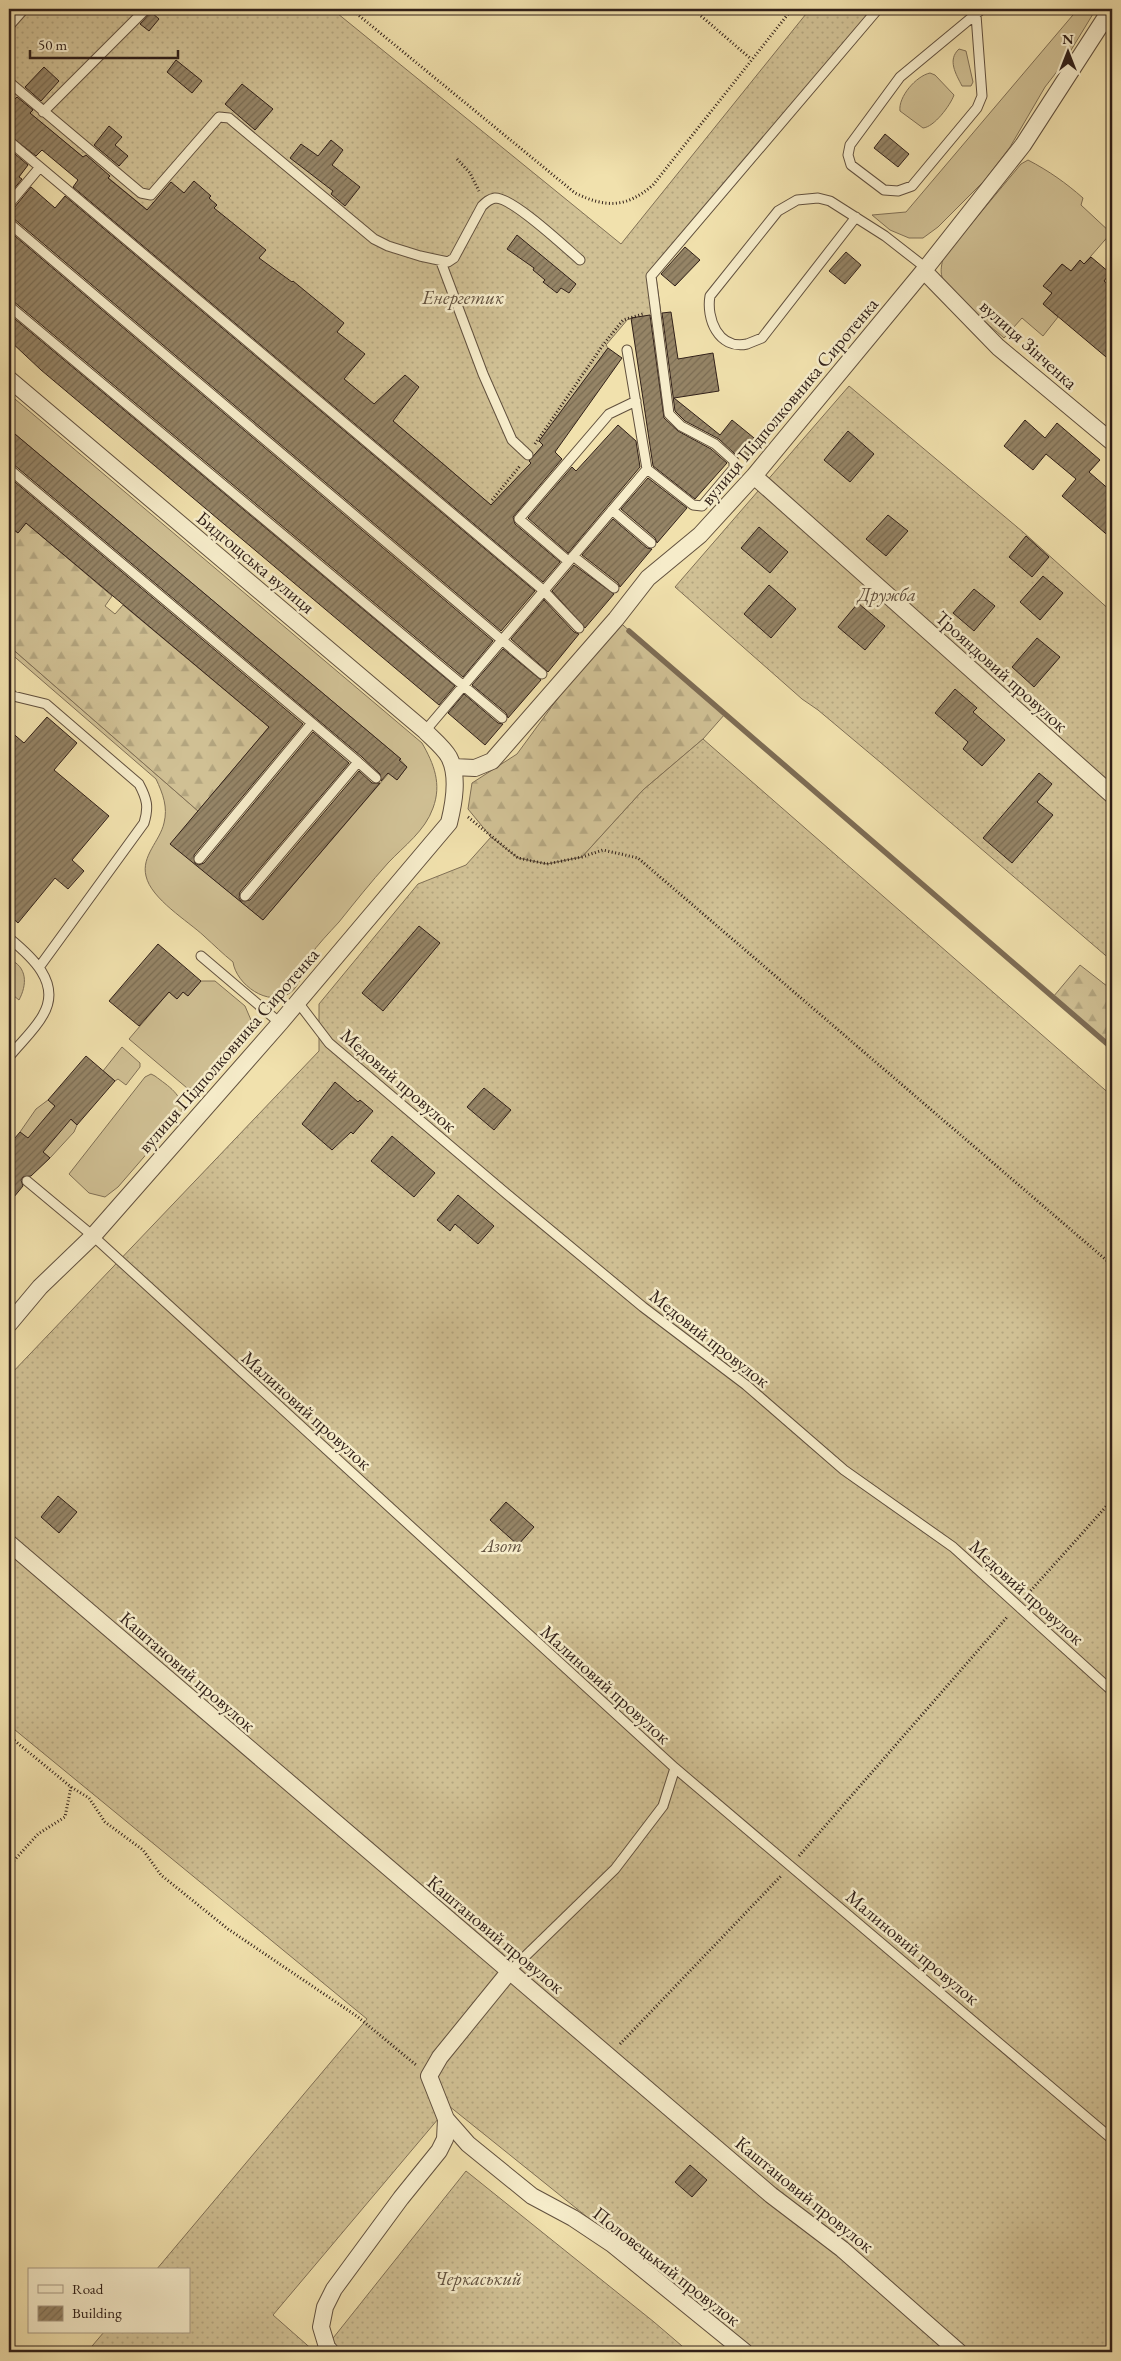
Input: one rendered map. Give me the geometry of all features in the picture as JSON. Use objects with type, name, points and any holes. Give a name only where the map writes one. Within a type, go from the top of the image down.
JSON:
[{"type":"street","name":"вулиця Підполковника Сиротенка","points":[[9,1324],[40,1287],[93,1236],[280,1023],[448,823],[454,805],[453,767],[475,768],[492,761],[616,619],[648,578],[700,535],[754,476],[925,270],[1023,145],[1111,9]]},
{"type":"street","name":"вулиця Зінченка","points":[[925,270],[998,347],[1112,442]]},
{"type":"street","name":"Бидгощська вулиця","points":[[9,379],[425,731],[448,756],[453,767]]},
{"type":"street","name":"Трояндовий провулок","points":[[754,476],[1112,795]]},
{"type":"street","name":"Каштановий провулок","points":[[9,1543],[509,1972],[610,2055],[771,2194],[842,2249],[959,2352]]},
{"type":"street","points":[[429,2076],[440,2056],[509,1972]]},
{"type":"street","name":"Половецький провулок","points":[[429,2076],[446,2120],[468,2144],[525,2191],[573,2218],[612,2244],[744,2352]]},
{"type":"street","points":[[331,2352],[327,2347],[321,2327],[325,2308],[334,2289],[401,2198],[439,2151],[445,2139],[446,2120]]},
{"type":"lane","points":[[9,26],[24,9]]},
{"type":"lane","points":[[44,112],[146,9]]},
{"type":"lane","points":[[627,350],[647,469],[693,506],[702,506],[734,468],[734,461],[714,444],[677,423],[669,414],[654,312],[651,276],[878,9]]},
{"type":"lane","points":[[979,12],[982,96],[977,108],[912,186],[898,191],[884,190],[851,165],[848,155],[850,144],[900,77],[979,12]]},
{"type":"lane","points":[[9,82],[141,193],[151,195],[219,117],[229,118],[374,239],[388,246],[441,262],[448,262],[454,258],[482,206],[488,200],[495,198],[506,200],[580,260]]},
{"type":"lane","points":[[9,141],[543,590],[579,628]]},
{"type":"lane","points":[[9,204],[40,167]]},
{"type":"lane","points":[[856,217],[762,338],[746,344],[731,343],[720,336],[711,325],[708,308],[710,296],[778,211],[797,200],[818,198],[830,200],[856,217],[885,236],[925,270]]},
{"type":"lane","points":[[9,223],[542,674]]},
{"type":"lane","points":[[441,262],[483,374],[512,440],[528,455]]},
{"type":"lane","points":[[9,306],[502,718]]},
{"type":"lane","points":[[614,588],[570,558],[519,519],[609,414],[636,401]]},
{"type":"lane","points":[[425,731],[647,469]]},
{"type":"lane","points":[[9,470],[376,778]]},
{"type":"lane","points":[[612,510],[650,543]]},
{"type":"lane","points":[[9,692],[13,696],[46,704],[139,784],[146,798],[148,808],[144,823],[40,966]]},
{"type":"lane","points":[[199,859],[312,723]]},
{"type":"lane","points":[[245,896],[358,762]]},
{"type":"lane","points":[[9,938],[40,966],[48,986],[48,1003],[44,1015],[9,1056]]},
{"type":"lane","points":[[201,956],[280,1023]]},
{"type":"lane","name":"Медовий провулок","points":[[298,1001],[329,1043],[508,1195],[643,1307],[746,1385],[844,1470],[953,1547],[1112,1691]]},
{"type":"lane","name":"Малиновий провулок","points":[[27,1181],[93,1236],[675,1768],[1112,2138]]},
{"type":"lane","points":[[509,1972],[615,1869],[663,1806],[675,1768]]},
{"type":"path","points":[[351,9],[575,193],[592,201],[609,204],[623,203],[638,198],[653,185],[792,9]]},
{"type":"path","points":[[693,9],[751,60]]},
{"type":"path","points":[[457,159],[470,172],[477,185],[482,206]]},
{"type":"path","points":[[492,500],[528,455],[537,438],[624,320],[630,316],[654,312]]},
{"type":"path","points":[[454,805],[518,858],[546,864],[582,857],[603,850],[638,858],[1112,1265]]},
{"type":"path","points":[[610,2055],[791,1865],[1017,1605],[1112,1500]]},
{"type":"path","points":[[9,1736],[71,1788],[89,1798],[105,1822],[143,1850],[161,1875],[228,1929],[358,2017],[429,2076]]},
{"type":"path","points":[[9,1866],[38,1834],[65,1817],[71,1788]]},
{"type":"green space","name":"Енергетик","points":[[9,9],[332,9],[621,244],[810,9],[882,9],[656,277],[661,314],[628,319],[606,345],[608,348],[540,441],[543,445],[529,461],[531,463],[491,505],[145,208],[9,96]]},
{"type":"green space","points":[[1078,9],[1096,9],[1062,65],[1045,87],[1010,147],[984,181],[938,227],[923,238],[909,238],[890,230],[872,215],[906,212]]},
{"type":"green space","points":[[959,49],[966,51],[973,82],[971,86],[962,86],[955,72],[953,62],[955,53]]},
{"type":"green space","points":[[930,73],[935,75],[954,95],[941,115],[932,124],[923,128],[900,111],[900,105],[909,88],[919,78]]},
{"type":"green space","points":[[1028,160],[1043,168],[1083,198],[1081,205],[1111,233],[1084,264],[1080,261],[1071,271],[1062,264],[1044,286],[1052,293],[1043,304],[1058,317],[1043,336],[1022,318],[1004,338],[969,309],[951,291],[942,277],[941,267],[943,258],[1021,164]]},
{"type":"green space","name":"Дружба","points":[[849,386],[1023,532],[1112,612],[1112,961],[880,762],[802,699],[675,587]]},
{"type":"green space","points":[[9,394],[422,743],[430,759],[437,782],[437,791],[433,808],[425,824],[414,838],[388,863],[316,948],[307,961],[297,986],[290,993],[272,998],[254,991],[240,978],[233,962],[155,893],[149,885],[145,869],[148,855],[162,830],[165,817],[164,801],[156,779],[9,652],[9,646],[198,811],[171,844],[263,920],[389,773],[397,780],[407,767],[395,754],[9,429]]},
{"type":"green space","points":[[26,523],[112,596],[105,606],[115,614],[123,605],[269,727],[198,811],[9,646],[9,526],[18,533]]},
{"type":"green space","points":[[616,619],[725,714],[703,739],[643,790],[582,857],[547,864],[518,858],[491,837],[468,809],[472,783],[517,754]]},
{"type":"green space","name":"Азот","points":[[703,739],[1112,1096],[1112,2352],[755,2352],[449,2106],[273,2315],[315,2352],[87,2352],[102,2334],[190,2334],[190,2268],[158,2268],[367,2019],[9,1725],[9,1376],[319,1051],[319,1004],[418,884],[466,865],[491,837],[518,858],[547,864],[582,857],[643,790]]},
{"type":"green space","points":[[9,959],[15,962],[23,972],[24,983],[19,1000],[9,992]]},
{"type":"green space","points":[[1080,965],[1112,990],[1112,1048],[1053,997]]},
{"type":"green space","points":[[201,981],[215,981],[245,1006],[251,1020],[250,1026],[201,1089],[187,1088],[129,1039],[169,992],[177,999],[183,992],[188,996]]},
{"type":"green space","points":[[122,1047],[140,1063],[140,1067],[126,1085],[118,1079],[115,1081],[103,1071]]},
{"type":"green space","points":[[151,1074],[170,1087],[178,1096],[182,1113],[118,1187],[105,1197],[89,1193],[69,1174],[145,1077]]},
{"type":"green space","points":[[48,1100],[77,1125],[74,1132],[50,1158],[20,1132],[36,1109]]},
{"type":"green space","name":"Черкаський","points":[[466,2171],[654,2322],[689,2352],[322,2352]]},
{"type":"building","points":[[151,12],[159,19],[149,31],[140,24]]},
{"type":"building","points":[[176,60],[202,81],[192,93],[167,72]]},
{"type":"building","points":[[44,67],[59,81],[41,101],[25,87]]},
{"type":"building","points":[[242,84],[273,109],[255,130],[225,104]]},
{"type":"building","points":[[17,97],[33,110],[30,113],[83,157],[86,155],[110,176],[108,178],[147,210],[171,182],[184,193],[194,181],[211,196],[209,198],[217,205],[214,208],[266,250],[259,258],[293,281],[344,323],[337,332],[365,354],[344,379],[374,404],[405,375],[419,387],[393,421],[491,505],[531,463],[529,461],[543,445],[539,441],[608,348],[622,358],[555,452],[562,459],[513,517],[515,524],[560,562],[543,582],[73,187],[78,180],[42,150],[36,156],[9,135],[9,105]]},
{"type":"building","points":[[109,126],[122,137],[115,145],[128,156],[119,166],[94,145]]},
{"type":"building","points":[[885,134],[909,154],[898,167],[874,148]]},
{"type":"building","points":[[331,140],[343,150],[332,165],[360,187],[345,206],[331,194],[333,191],[290,158],[301,144],[318,156]]},
{"type":"building","points":[[9,149],[28,165],[19,177],[22,179],[9,195]]},
{"type":"building","points":[[31,187],[55,208],[65,196],[535,591],[501,631],[13,218],[9,217],[9,210],[14,208]]},
{"type":"building","points":[[9,231],[493,641],[463,677],[13,301],[9,300]]},
{"type":"building","points":[[517,235],[576,284],[569,293],[561,288],[557,293],[543,282],[545,280],[533,270],[534,268],[507,249]]},
{"type":"building","points":[[685,247],[700,260],[675,286],[661,274]]},
{"type":"building","points":[[846,252],[861,265],[845,284],[829,271]]},
{"type":"building","points":[[1091,257],[1110,273],[1104,281],[1112,288],[1112,362],[1043,304],[1052,293],[1043,286],[1062,264],[1071,271],[1080,260],[1084,264]]},
{"type":"building","points":[[671,312],[678,359],[713,353],[719,391],[674,398],[720,435],[732,420],[759,442],[747,457],[738,450],[735,454],[719,439],[685,421],[675,411],[662,313]]},
{"type":"building","points":[[9,314],[455,686],[439,705],[41,370],[9,340]]},
{"type":"building","points":[[650,315],[664,418],[678,431],[711,449],[727,463],[695,499],[653,466],[631,318]]},
{"type":"building","points":[[1025,420],[1045,438],[1057,423],[1100,460],[1089,472],[1112,492],[1112,539],[1062,496],[1076,479],[1046,454],[1033,470],[1004,446]]},
{"type":"building","points":[[618,425],[636,441],[640,467],[568,553],[528,518],[572,467],[576,471]]},
{"type":"building","points":[[9,429],[401,759],[399,760],[407,767],[397,780],[388,773],[381,781],[380,774],[362,757],[13,464],[9,463]]},
{"type":"building","points":[[848,431],[874,454],[850,482],[824,460]]},
{"type":"building","points":[[9,477],[303,724],[194,855],[195,863],[198,865],[204,863],[313,732],[349,763],[240,892],[239,898],[241,901],[250,900],[359,771],[372,783],[380,783],[263,920],[170,844],[269,727],[26,523],[18,533],[9,526]]},
{"type":"building","points":[[648,478],[687,508],[657,543],[655,538],[621,509]]},
{"type":"building","points":[[888,515],[908,531],[886,556],[866,539]]},
{"type":"building","points":[[613,519],[647,548],[652,549],[620,587],[618,583],[582,555]]},
{"type":"building","points":[[759,527],[788,552],[770,573],[741,548]]},
{"type":"building","points":[[1026,536],[1049,557],[1032,577],[1009,557]]},
{"type":"building","points":[[574,565],[614,594],[585,628],[552,591]]},
{"type":"building","points":[[1043,576],[1063,593],[1040,620],[1020,602]]},
{"type":"building","points":[[769,585],[796,609],[771,638],[744,614]]},
{"type":"building","points":[[974,589],[995,606],[974,631],[953,613]]},
{"type":"building","points":[[544,600],[574,632],[579,634],[548,672],[511,639]]},
{"type":"building","points":[[858,603],[885,626],[865,650],[838,627]]},
{"type":"building","points":[[1037,638],[1060,657],[1034,687],[1012,667]]},
{"type":"building","points":[[503,649],[541,680],[508,718],[506,713],[472,685]]},
{"type":"building","points":[[955,689],[977,708],[973,712],[1005,740],[982,766],[963,749],[968,742],[935,713]]},
{"type":"building","points":[[464,694],[498,723],[503,724],[485,745],[448,713]]},
{"type":"building","points":[[47,717],[77,743],[54,770],[109,816],[72,860],[84,871],[68,889],[55,878],[18,923],[9,915],[9,730],[24,743]]},
{"type":"building","points":[[1039,773],[1052,784],[1037,802],[1053,815],[1012,863],[983,838]]},
{"type":"building","points":[[419,926],[440,943],[383,1011],[362,993]]},
{"type":"building","points":[[158,944],[201,981],[188,996],[183,992],[177,999],[169,992],[139,1026],[109,1001]]},
{"type":"building","points":[[86,1056],[115,1081],[77,1125],[71,1119],[43,1152],[50,1158],[31,1176],[23,1177],[21,1180],[23,1186],[9,1203],[9,1145],[20,1132],[28,1138],[55,1106],[48,1100]]},
{"type":"building","points":[[335,1082],[358,1102],[360,1100],[373,1111],[353,1134],[351,1132],[332,1150],[302,1124]]},
{"type":"building","points":[[484,1088],[511,1110],[494,1130],[467,1107]]},
{"type":"building","points":[[392,1136],[435,1173],[414,1197],[371,1161]]},
{"type":"building","points":[[458,1195],[494,1226],[478,1244],[455,1224],[450,1231],[437,1220]]},
{"type":"building","points":[[58,1496],[77,1512],[59,1533],[41,1517]]},
{"type":"building","points":[[506,1502],[534,1527],[518,1545],[490,1520]]},
{"type":"building","points":[[690,2165],[707,2180],[692,2197],[675,2182]]},
{"type":"waterway","points":[[629,631],[1112,1048]]}]
